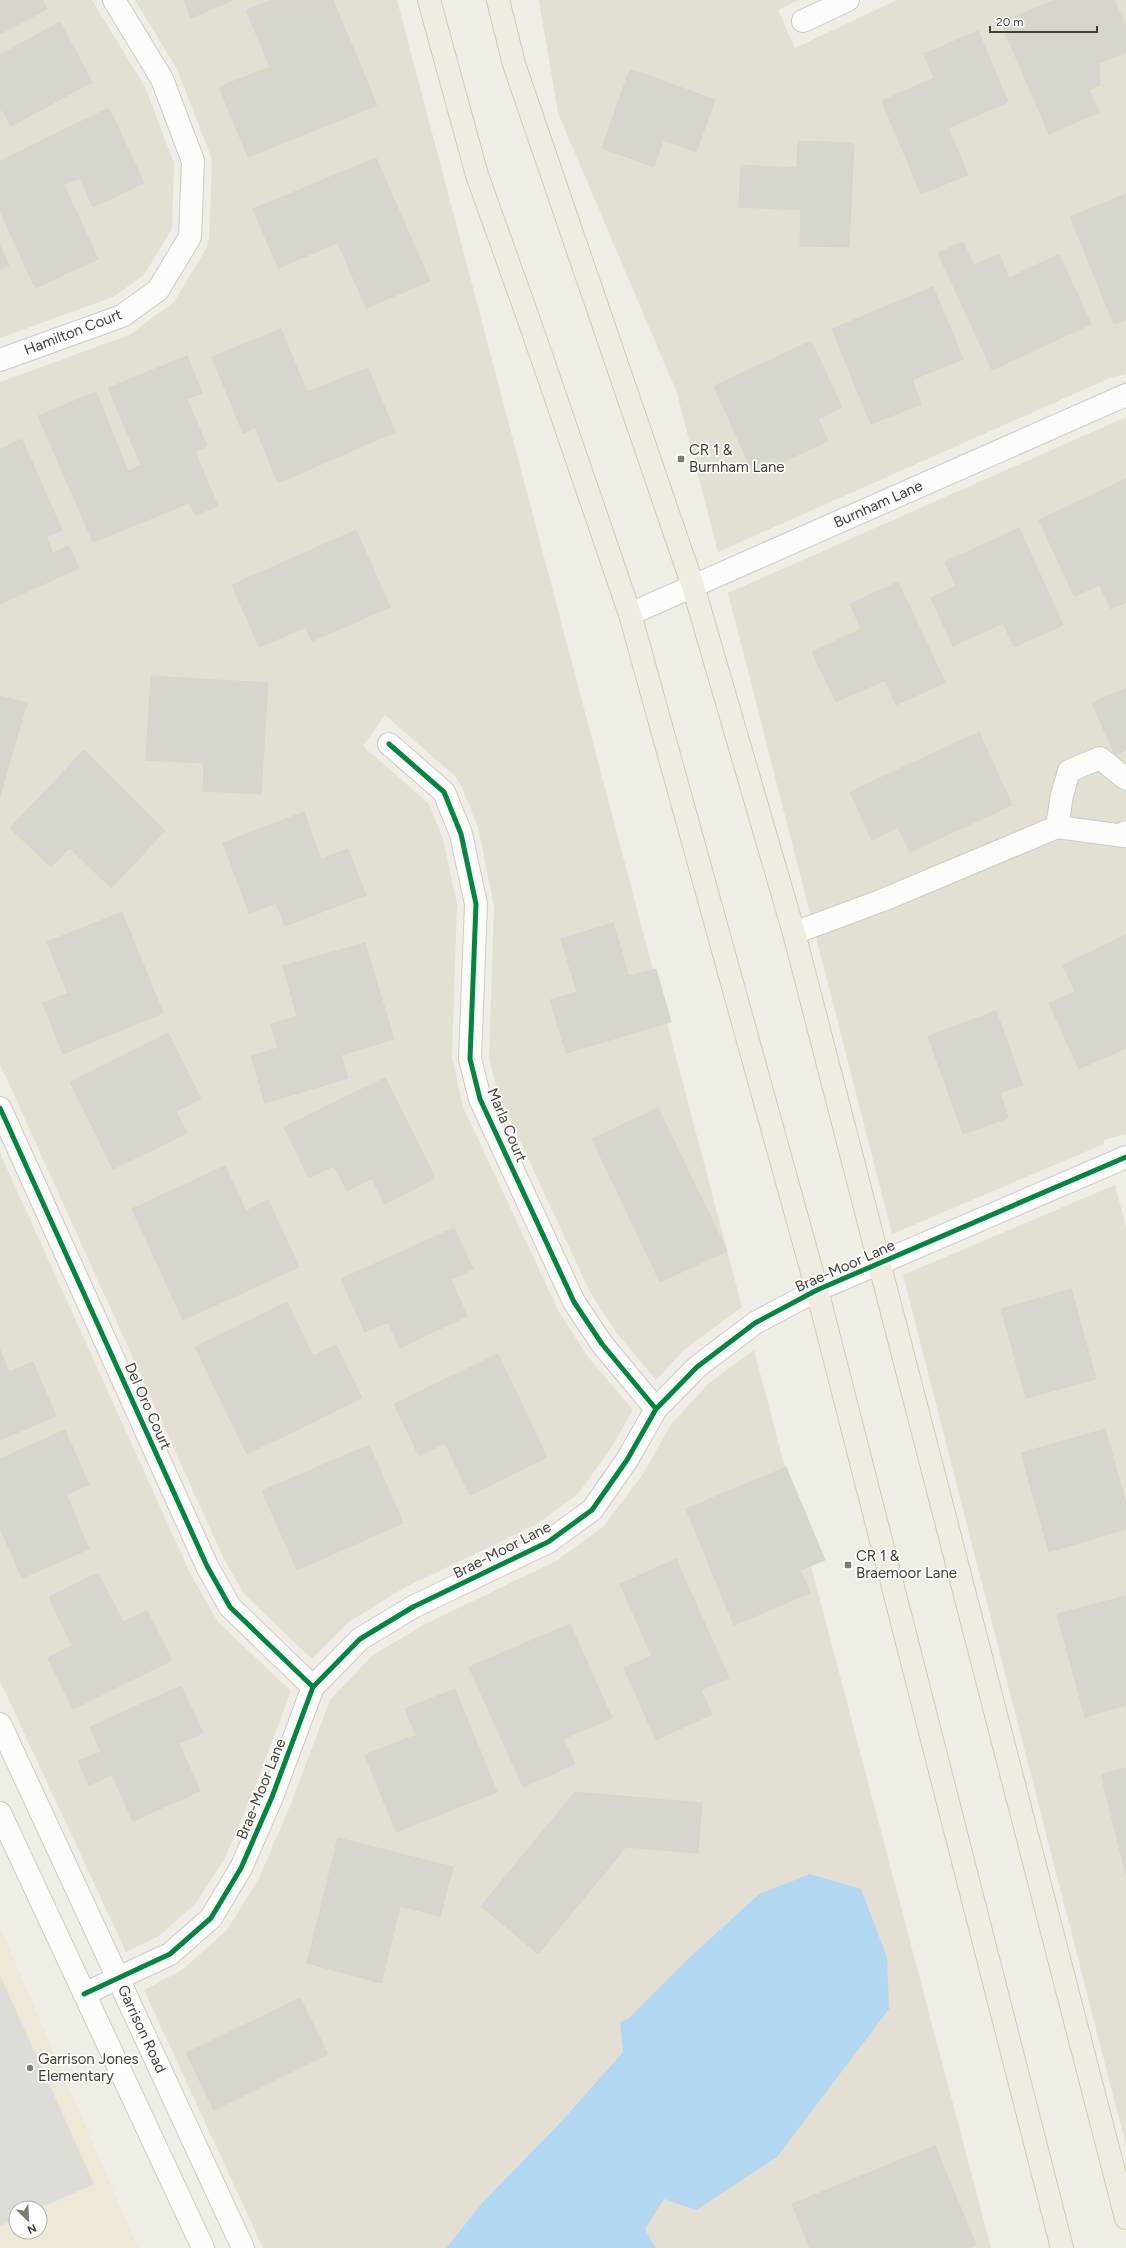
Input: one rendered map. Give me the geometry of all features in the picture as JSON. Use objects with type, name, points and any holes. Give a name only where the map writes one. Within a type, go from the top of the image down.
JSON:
[{"type":"main road","points":[[429,0],[477,176],[530,323],[630,614],[817,1290],[1062,2248]]},
{"type":"main road","points":[[498,0],[514,64],[693,586],[794,933],[1126,2218]]},
{"type":"street","name":"Hamilton Court","points":[[0,360],[122,316],[158,290],[190,237],[193,161],[162,79],[114,0]]},
{"type":"street","points":[[803,21],[848,0]]},
{"type":"street","name":"Burnham Lane","points":[[630,614],[1126,395]]},
{"type":"street","name":"Marla Court","points":[[389,744],[444,792],[461,834],[476,904],[470,1059],[480,1099],[574,1302],[602,1344],[656,1410]]},
{"type":"street","points":[[1058,827],[1062,795],[1069,771],[1100,758],[1126,779]]},
{"type":"street","points":[[794,933],[883,900],[1058,827],[1124,836],[1126,832]]},
{"type":"street","name":"Del Oro Court","points":[[0,1108],[207,1566],[230,1607],[313,1687]]},
{"type":"street","name":"Brae-Moor Lane","points":[[84,1994],[170,1954],[211,1918],[241,1868],[272,1796],[313,1687],[360,1639],[413,1607],[548,1542],[592,1510],[627,1460],[656,1410],[697,1367],[755,1323],[817,1290],[1126,1157]]},
{"type":"street","name":"Garrison Road","points":[[0,1724],[243,2248]]},
{"type":"street","points":[[0,1813],[204,2248]]},
{"type":"shaded area","points":[[0,0],[92,0],[145,87],[174,163],[172,229],[144,275],[113,297],[0,338]]},
{"type":"shaded area","points":[[135,0],[397,0],[742,1307],[685,1349],[656,1380],[616,1332],[590,1292],[498,1093],[489,1059],[494,906],[478,827],[461,785],[455,776],[385,715],[363,746],[429,804],[443,839],[457,904],[452,1056],[463,1107],[559,1312],[588,1357],[633,1410],[611,1448],[578,1494],[537,1524],[404,1588],[350,1621],[312,1659],[244,1594],[223,1557],[0,1064],[0,382],[129,335],[174,302],[206,249],[209,239],[212,163],[210,154],[177,69]]},
{"type":"shaded area","points":[[539,0],[799,0],[778,10],[795,48],[897,0],[1126,0],[1126,374],[1112,377],[718,552],[677,393],[558,113]]},
{"type":"shaded area","points":[[1126,417],[1126,1134],[1104,1140],[1104,1144],[892,1234],[728,593]]},
{"type":"shaded area","points":[[0,1153],[190,1573],[218,1622],[291,1691],[255,1787],[225,1858],[196,1903],[159,1936],[126,1952],[0,1681]]},
{"type":"shaded area","points":[[1115,1185],[1126,1227],[1126,2146],[903,1275]]},
{"type":"shaded area","points":[[754,1350],[991,2248],[656,2248],[645,2229],[664,2199],[759,1894],[689,1958],[629,2018],[620,2022],[623,2052],[558,2125],[483,2202],[446,2248],[263,2248],[144,1990],[182,1970],[227,1930],[259,1878],[290,1806],[330,1700],[372,1656],[423,1625],[556,1561],[603,1527],[643,1474],[671,1424],[709,1383]]},
{"type":"shaded area","name":"Garrison Jones Elementary","points":[[0,1927],[138,2248],[0,2248]]},
{"type":"shaded area","points":[[0,1975],[94,2184],[48,2204],[48,2200],[8,2200],[8,2222],[0,2226]]},
{"type":"water","points":[[810,1874],[861,1889],[887,1957],[889,2009],[777,2157],[696,2210],[664,2199],[645,2229],[656,2248],[446,2248],[483,2202],[558,2125],[623,2052],[620,2022],[629,2018],[689,1958],[759,1894]]},
{"type":"building","points":[[0,0],[42,0],[47,9],[0,34]]},
{"type":"building","points":[[184,0],[233,0],[191,18]]},
{"type":"building","points":[[272,0],[333,0],[377,105],[248,157],[219,87],[270,67],[246,10]]},
{"type":"building","points":[[1054,0],[1114,0],[1126,27],[1126,52],[1099,63],[1100,85],[1089,90],[1099,112],[1049,134],[1001,23]]},
{"type":"building","points":[[60,22],[92,82],[11,126],[2,110],[0,111],[0,55]]},
{"type":"building","points":[[978,31],[1008,102],[948,128],[968,175],[921,194],[882,101],[934,78],[924,54]]},
{"type":"building","points":[[630,69],[715,100],[696,152],[663,140],[654,167],[602,148]]},
{"type":"building","points":[[109,108],[144,183],[93,207],[80,178],[64,185],[98,259],[35,288],[0,211],[0,161]]},
{"type":"building","points":[[798,141],[854,143],[849,247],[800,246],[801,210],[739,207],[741,165],[797,168]]},
{"type":"building","points":[[376,158],[430,281],[366,308],[338,243],[278,268],[253,209]]},
{"type":"building","points":[[1126,194],[1126,319],[1114,324],[1070,217]]},
{"type":"building","points":[[963,242],[974,265],[999,254],[1009,278],[1059,254],[1091,324],[992,370],[938,253]]},
{"type":"building","points":[[0,246],[9,265],[0,270]]},
{"type":"building","points":[[933,287],[963,359],[912,380],[921,404],[871,424],[832,329]]},
{"type":"building","points":[[281,329],[307,392],[368,368],[395,432],[278,483],[255,427],[243,433],[212,357]]},
{"type":"building","points":[[811,341],[842,407],[818,419],[828,441],[754,475],[714,386]]},
{"type":"building","points":[[187,356],[202,393],[187,399],[207,446],[195,452],[218,506],[195,515],[189,503],[93,542],[38,416],[96,392],[128,471],[141,465],[108,388]]},
{"type":"building","points":[[22,439],[62,530],[46,537],[53,553],[69,546],[79,568],[0,604],[0,449]]},
{"type":"building","points":[[1126,479],[1126,602],[1111,609],[1099,585],[1074,596],[1039,520]]},
{"type":"building","points":[[1019,528],[1063,625],[1014,647],[1003,623],[953,646],[931,598],[956,586],[945,562]]},
{"type":"building","points":[[356,530],[390,607],[312,641],[306,627],[259,647],[232,585]]},
{"type":"building","points":[[898,582],[945,682],[896,705],[885,680],[836,702],[812,652],[861,629],[850,604]]},
{"type":"building","points":[[151,676],[268,683],[261,794],[203,791],[204,763],[146,760]]},
{"type":"building","points":[[1126,688],[1126,750],[1115,755],[1092,703]]},
{"type":"building","points":[[0,696],[27,703],[0,796]]},
{"type":"building","points":[[979,732],[1012,805],[910,852],[898,827],[872,840],[850,792]]},
{"type":"building","points":[[84,750],[165,831],[111,888],[70,848],[51,867],[10,828]]},
{"type":"building","points":[[304,812],[321,859],[348,849],[366,895],[285,926],[276,903],[249,913],[223,843]]},
{"type":"building","points":[[122,912],[163,1013],[63,1054],[43,1003],[68,993],[47,942]]},
{"type":"building","points":[[613,923],[629,976],[656,969],[671,1022],[566,1053],[550,1000],[577,992],[561,939]]},
{"type":"building","points":[[1126,935],[1126,1048],[1079,1069],[1049,1003],[1075,992],[1063,965]]},
{"type":"building","points":[[365,943],[394,1039],[341,1055],[348,1078],[265,1103],[251,1056],[278,1048],[271,1024],[297,1016],[283,966]]},
{"type":"building","points":[[996,1011],[1023,1085],[1000,1093],[1008,1118],[963,1134],[928,1036]]},
{"type":"building","points":[[168,1033],[201,1099],[176,1111],[187,1133],[113,1169],[70,1082]]},
{"type":"building","points":[[385,1078],[435,1178],[385,1204],[372,1178],[347,1191],[334,1166],[309,1178],[284,1127]]},
{"type":"building","points":[[658,1108],[727,1251],[660,1282],[592,1139]]},
{"type":"building","points":[[225,1166],[246,1211],[268,1200],[299,1267],[183,1320],[132,1209]]},
{"type":"building","points":[[454,1228],[473,1269],[451,1279],[467,1316],[400,1348],[388,1322],[365,1332],[341,1279]]},
{"type":"building","points":[[1071,1289],[1096,1379],[1026,1398],[1001,1309]]},
{"type":"building","points":[[287,1302],[313,1356],[336,1345],[362,1398],[247,1454],[195,1347]]},
{"type":"building","points":[[0,1350],[9,1372],[33,1362],[56,1416],[0,1440]]},
{"type":"building","points":[[498,1354],[547,1457],[470,1495],[445,1443],[419,1456],[394,1404]]},
{"type":"building","points":[[1105,1429],[1126,1503],[1126,1529],[1049,1552],[1021,1453]]},
{"type":"building","points":[[65,1430],[89,1485],[66,1494],[89,1549],[22,1578],[0,1528],[0,1459]]},
{"type":"building","points":[[369,1445],[403,1523],[297,1570],[262,1491]]},
{"type":"building","points":[[786,1467],[825,1560],[800,1570],[810,1593],[734,1625],[686,1509]]},
{"type":"building","points":[[676,1559],[729,1678],[701,1690],[712,1714],[656,1740],[624,1668],[652,1656],[620,1584]]},
{"type":"building","points":[[98,1573],[123,1622],[147,1611],[172,1660],[73,1709],[48,1658],[72,1646],[49,1597]]},
{"type":"building","points":[[1126,1596],[1126,1705],[1085,1717],[1057,1614]]},
{"type":"building","points":[[570,1624],[612,1718],[563,1739],[575,1764],[523,1787],[469,1667]]},
{"type":"building","points":[[181,1686],[203,1733],[179,1743],[200,1791],[133,1821],[112,1775],[89,1785],[78,1761],[101,1752],[90,1727]]},
{"type":"building","points":[[455,1689],[497,1792],[396,1832],[365,1755],[416,1735],[405,1709]]},
{"type":"building","points":[[1126,1768],[1126,1875],[1101,1774]]},
{"type":"building","points":[[575,1792],[702,1803],[698,1853],[626,1847],[538,1954],[481,1906]]},
{"type":"building","points":[[338,1838],[453,1867],[440,1916],[400,1906],[381,1983],[307,1963]]},
{"type":"building","points":[[300,1998],[328,2054],[214,2110],[186,2053]]},
{"type":"building","points":[[935,2146],[976,2245],[969,2248],[810,2248],[792,2204]]},
{"type":"cycle path","points":[[389,744],[444,792],[461,834],[476,904],[470,1059],[480,1099],[574,1302],[602,1344],[656,1409]]},
{"type":"cycle path","points":[[0,1108],[207,1566],[230,1607],[313,1687]]},
{"type":"cycle path","points":[[84,1994],[170,1954],[211,1918],[241,1868],[272,1797],[313,1687],[360,1639],[413,1607],[548,1542],[592,1510],[627,1460],[656,1409],[697,1367],[755,1323],[817,1290],[1126,1157]]},
{"type":"place","name":"CR 1 & Burnham Lane","points":[[681,459]]},
{"type":"place","name":"CR 1 & Braemoor Lane","points":[[848,1565]]},
{"type":"place","name":"Garrison Jones Elementary","points":[[30,2068]]}]
